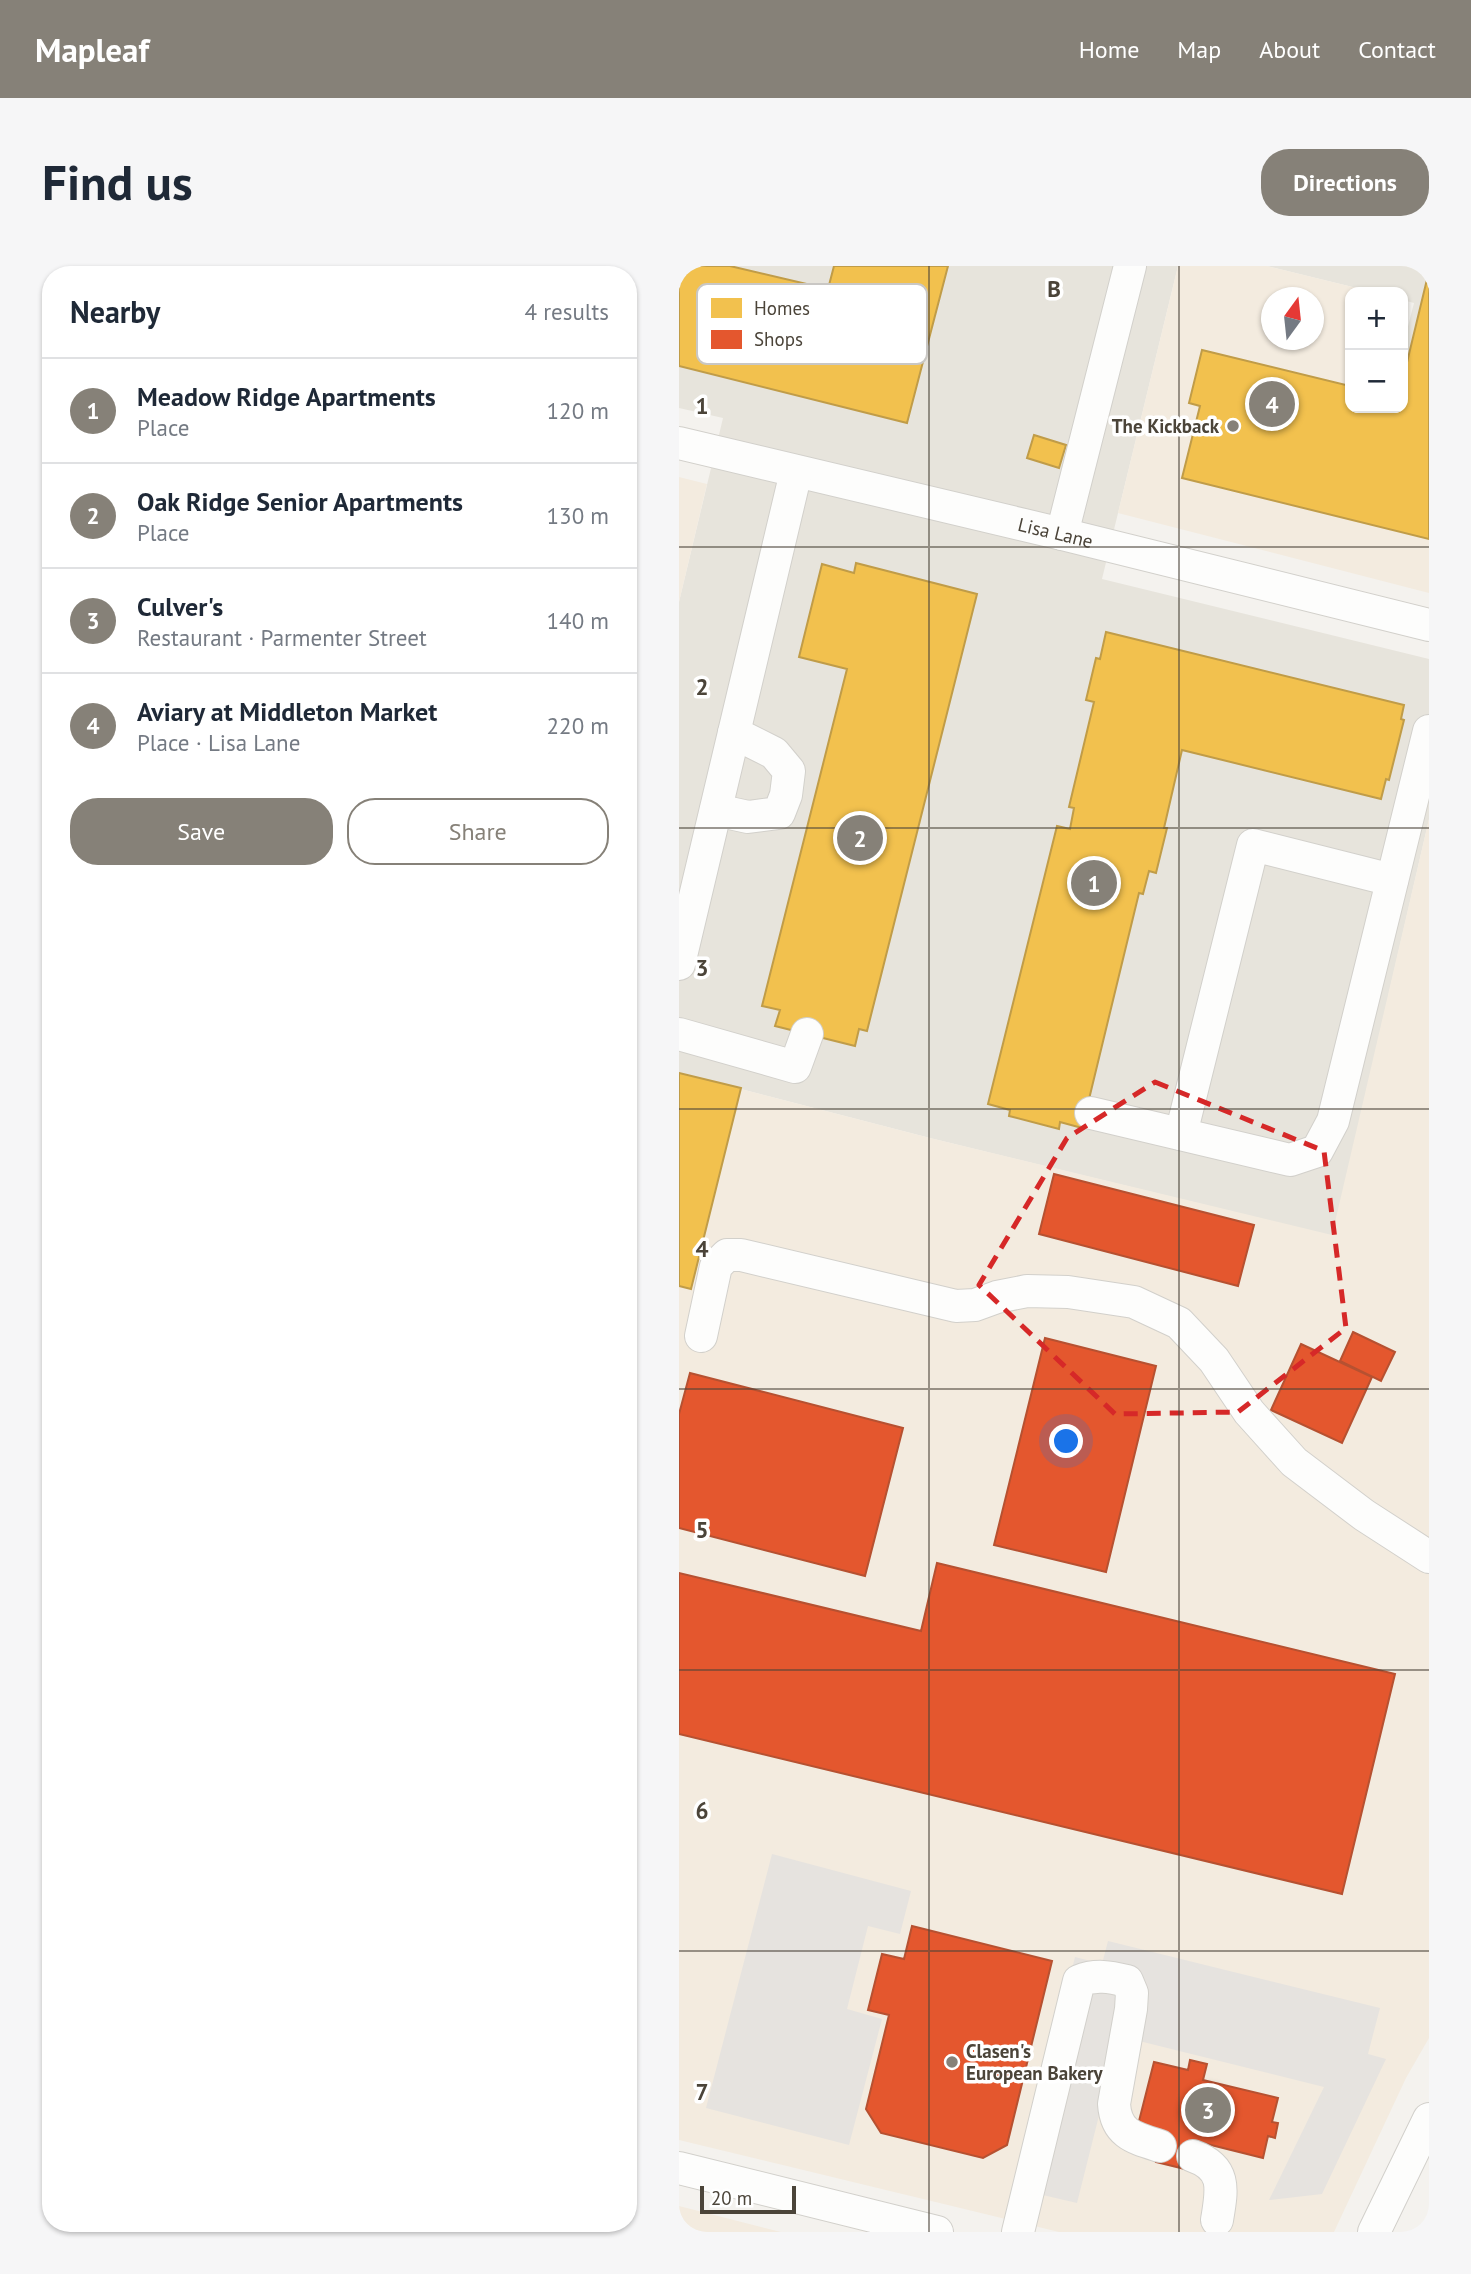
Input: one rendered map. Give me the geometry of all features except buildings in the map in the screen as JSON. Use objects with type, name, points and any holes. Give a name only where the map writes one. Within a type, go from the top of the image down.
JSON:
[{"type":"street","points":[[1062,534],[1130,266]]},
{"type":"street","name":"Lisa Lane","points":[[679,443],[1429,625]]},
{"type":"street","points":[[679,964],[796,471]]},
{"type":"street","points":[[1091,1113],[1290,1160],[1317,1151],[1333,1121],[1429,731]]},
{"type":"street","points":[[716,810],[748,817],[779,813],[786,795],[789,771],[774,753],[734,733]]},
{"type":"street","points":[[1181,1134],[1252,845],[1391,880]]},
{"type":"street","points":[[679,1034],[795,1068],[807,1034]]},
{"type":"street","points":[[701,1336],[716,1266],[727,1255],[741,1255],[956,1306],[975,1305],[1027,1291],[1068,1292],[1134,1302],[1179,1323],[1214,1360],[1249,1412],[1294,1462],[1364,1515],[1429,1557]]},
{"type":"street","points":[[1018,2232],[1079,1981],[1106,1976],[1127,1981],[1132,1993],[1131,2009],[1114,2104],[1115,2118],[1121,2128],[1131,2136],[1160,2146]]},
{"type":"street","points":[[1374,2232],[1429,2119]]},
{"type":"street","points":[[1193,2156],[1215,2170],[1220,2178],[1222,2191],[1217,2220]]},
{"type":"street","points":[[679,2168],[937,2232]]},
{"type":"highlighted area","points":[[1155,1082],[1324,1151],[1346,1328],[1238,1412],[1115,1414],[979,1285],[1067,1138]]},
{"type":"shaded area","points":[[679,266],[1178,266],[1102,579],[1429,659],[1429,819],[1333,1236],[930,1138],[679,1073],[679,602],[723,418],[679,408]]},
{"type":"shaded area","points":[[1178,266],[1267,266],[1353,287],[1345,287],[1345,413],[1408,413],[1408,395],[1429,404],[1429,593],[1118,513]]},
{"type":"shaded area","points":[[1267,266],[1429,266],[1429,404],[1408,395],[1408,326],[1414,303],[1408,301],[1408,287],[1353,287]]},
{"type":"shaded area","points":[[679,477],[707,484],[679,602]]},
{"type":"shaded area","points":[[1429,819],[1429,2038],[1406,2078],[1334,2232],[1059,2232],[679,2140],[679,1073],[930,1138],[1332,1235]]},
{"type":"shaded area","points":[[772,1854],[911,1891],[900,1934],[868,1926],[847,2009],[882,2019],[849,2145],[706,2108]]},
{"type":"shaded area","points":[[1108,1941],[1380,2008],[1368,2054],[1386,2059],[1322,2194],[1269,2200],[1324,2087],[1119,2036],[1077,2203],[1017,2189],[1075,1957],[1102,1964]]},
{"type":"shaded area","points":[[679,2206],[781,2232],[679,2232]]},
{"type":"place","name":"Aviary at Middleton Market","points":[[1272,404]]},
{"type":"place","name":"The Kickback","points":[[1233,426]]},
{"type":"place","name":"Oak Ridge Senior Apartments","points":[[860,838]]},
{"type":"place","name":"Meadow Ridge Apartments","points":[[1094,883]]},
{"type":"place","name":"Clasen's European Bakery","points":[[952,2062]]},
{"type":"place","name":"Culver's","points":[[1208,2110]]}]
